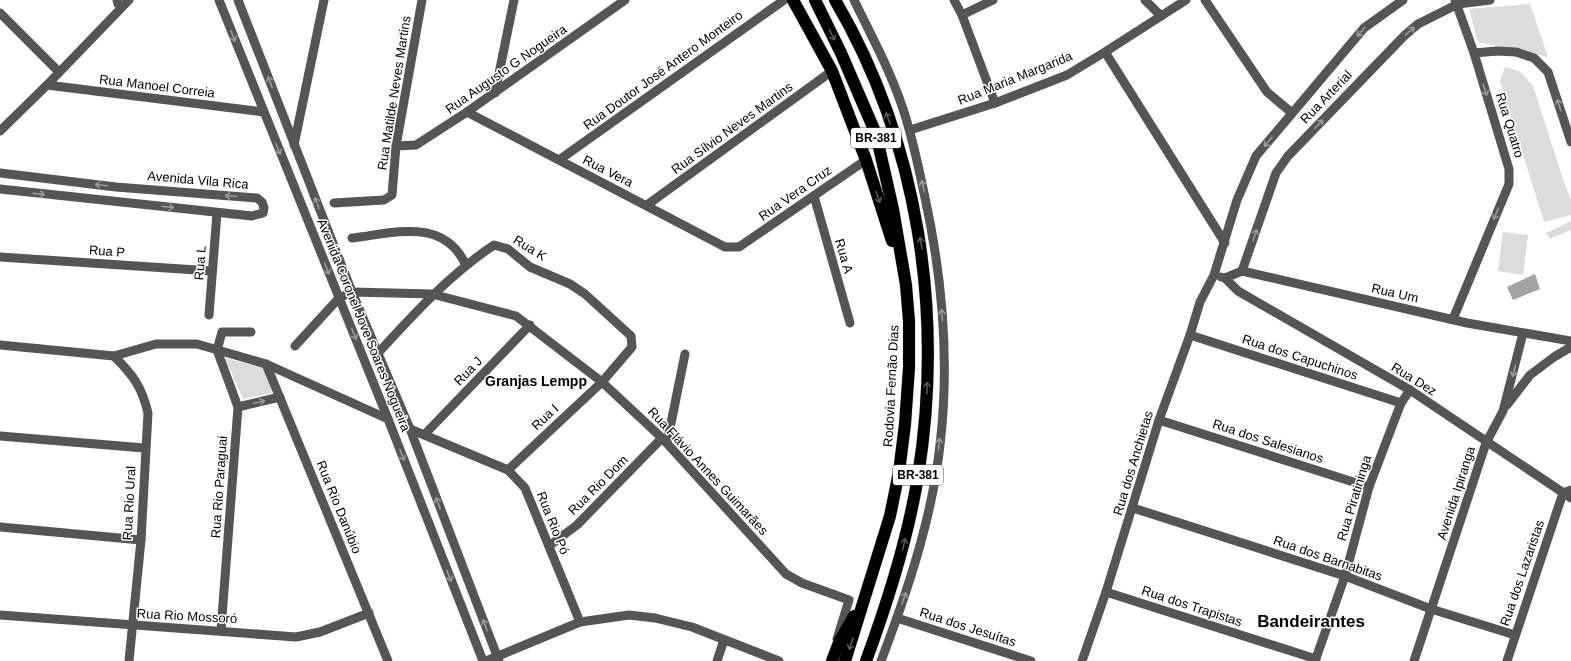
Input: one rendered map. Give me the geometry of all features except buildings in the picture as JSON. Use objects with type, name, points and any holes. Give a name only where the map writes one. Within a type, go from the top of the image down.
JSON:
[{"type":"highway","name":"BR-381","points":[[793,0],[832,71],[866,160]]},
{"type":"highway","name":"Rodovia Fernão Dias","points":[[815,0],[841,53],[876,134],[893,209],[906,286],[908,368],[905,424],[899,472],[890,516],[845,661]]},
{"type":"highway","name":"BR-381","points":[[836,0],[877,88],[905,167],[921,244],[928,320],[926,417],[918,476],[900,557],[866,661]]},
{"type":"highway","points":[[866,160],[906,286]]},
{"type":"highway","name":"BR-381","points":[[831,661],[840,640],[864,599]]},
{"type":"street","points":[[0,131],[59,72],[118,3],[129,0]]},
{"type":"street","name":"Avenida Coronel Jove Soares Nogueira","points":[[219,0],[388,419],[483,661]]},
{"type":"street","name":"Avenida Coronel Jove Soares Nogueira","points":[[238,0],[352,292],[410,429],[498,659]]},
{"type":"street","points":[[294,145],[324,0]]},
{"type":"street","name":"Rua Matilde Neves Martins","points":[[334,203],[384,200],[389,198],[393,190],[396,146],[422,0]]},
{"type":"street","points":[[495,93],[514,0]]},
{"type":"street","name":"Rua Augusto G Nogueira","points":[[396,146],[416,145],[495,93],[625,0]]},
{"type":"street","name":"Rua Doutor José Antero Monteiro","points":[[558,160],[784,0]]},
{"type":"street","name":"BR-381","points":[[854,0],[892,79],[910,130],[931,224],[940,286],[944,338],[944,376],[938,458],[931,498],[924,533],[897,618],[881,661]]},
{"type":"street","points":[[954,0],[962,15],[995,103]]},
{"type":"street","points":[[962,15],[993,0]]},
{"type":"street","points":[[1145,0],[1161,16]]},
{"type":"street","name":"Rua Maria Margarida","points":[[910,130],[995,103],[1067,75],[1186,0]]},
{"type":"street","points":[[1205,0],[1267,92],[1292,113]]},
{"type":"street","name":"Rua Arterial","points":[[1214,275],[1237,200],[1256,156],[1364,28],[1403,0]]},
{"type":"street","name":"Rua Arterial","points":[[1242,271],[1276,173],[1288,156],[1404,36],[1418,24],[1457,2],[1490,0]]},
{"type":"street","name":"Rua Quatro","points":[[1453,319],[1509,184],[1510,169],[1457,2]]},
{"type":"street","points":[[0,13],[59,72]]},
{"type":"street","points":[[1474,53],[1497,51],[1516,52],[1534,58],[1548,72],[1571,142]]},
{"type":"street","points":[[1105,52],[1225,242]]},
{"type":"street","name":"Rua Sílvio Neves Martins","points":[[647,205],[832,71]]},
{"type":"street","name":"Rua Manoel Correia","points":[[47,85],[264,112]]},
{"type":"street","name":"Rua Vera","points":[[467,112],[725,247],[739,247]]},
{"type":"street","name":"Rua Vera Cruz","points":[[739,247],[866,160]]},
{"type":"street","name":"Avenida Vila Rica","points":[[0,173],[116,187],[256,198],[262,202],[264,208],[263,213],[259,215],[217,213],[0,189]]},
{"type":"street","name":"Rua A","points":[[814,196],[850,323]]},
{"type":"street","name":"Rua L","points":[[209,315],[217,213]]},
{"type":"street","points":[[352,238],[416,231],[430,233],[444,238],[454,245],[466,265]]},
{"type":"street","name":"Rua K","points":[[378,353],[432,294],[466,265],[494,245],[508,249],[530,267],[570,284],[585,294],[631,336],[632,347]]},
{"type":"street","name":"Rua P","points":[[0,256],[212,271]]},
{"type":"street","points":[[1214,275],[1225,278],[1242,271]]},
{"type":"street","name":"Rua Um","points":[[1242,271],[1453,319],[1571,341]]},
{"type":"street","name":"Rua dos Anchietas","points":[[1082,661],[1133,508],[1159,420],[1190,335],[1200,302],[1214,275]]},
{"type":"street","name":"Rua Dez","points":[[1225,278],[1238,291],[1410,390],[1486,443],[1568,493]]},
{"type":"street","points":[[294,346],[339,298],[352,292]]},
{"type":"street","name":"Rua Flávio Annes Guimarães","points":[[352,292],[432,294],[516,316],[530,325],[602,382],[665,440],[786,574],[802,583],[849,600],[831,661]]},
{"type":"street","name":"Rua J","points":[[425,434],[530,325]]},
{"type":"street","points":[[217,350],[222,332],[251,332]]},
{"type":"street","name":"Avenida Ipiranga","points":[[1414,661],[1486,443],[1503,411],[1523,333]]},
{"type":"street","name":"Rua dos Capuchinos","points":[[1190,335],[1401,403]]},
{"type":"street","points":[[0,345],[114,356],[156,344],[197,344],[266,364],[388,419]]},
{"type":"street","name":"Rua I","points":[[508,470],[602,382],[632,347]]},
{"type":"street","points":[[1503,411],[1530,375],[1554,356],[1571,347]]},
{"type":"street","name":"Rua Rio Paraguai","points":[[217,350],[238,407],[221,630]]},
{"type":"street","points":[[665,440],[685,354]]},
{"type":"street","name":"Rua Rio Ural","points":[[114,356],[138,383],[148,413],[144,448],[141,540],[129,661]]},
{"type":"street","name":"Rua Rio Danúbio","points":[[266,364],[388,661]]},
{"type":"street","name":"Rua Piratininga","points":[[1316,660],[1345,576],[1369,487],[1401,403],[1410,390]]},
{"type":"street","points":[[238,407],[280,397]]},
{"type":"street","name":"Rua dos Salesianos","points":[[1159,420],[1369,487]]},
{"type":"street","name":"Rua Rio Pó","points":[[410,429],[508,470],[525,488],[580,622]]},
{"type":"street","points":[[0,436],[144,448]]},
{"type":"street","name":"Rua Rio Dom","points":[[549,546],[577,525],[665,440]]},
{"type":"street","name":"Rua dos Lazaristas","points":[[1507,661],[1515,635],[1568,493]]},
{"type":"street","name":"Rua dos Barnabitas","points":[[1133,508],[1345,576],[1431,609],[1515,635]]},
{"type":"street","points":[[0,526],[141,540]]},
{"type":"street","name":"Rua dos Trapistas","points":[[1106,592],[1316,660]]},
{"type":"street","name":"Rua Rio Mossoró","points":[[0,614],[132,626],[221,630],[296,637],[320,632],[369,613]]},
{"type":"street","points":[[486,661],[498,659],[580,622],[629,615],[655,618],[692,627],[779,661]]},
{"type":"street","name":"Rua dos Jesuítas","points":[[897,618],[1031,661]]},
{"type":"street","points":[[717,661],[724,640]]},
{"type":"shaded area","points":[[1530,4],[1548,57],[1478,42],[1469,9]]},
{"type":"shaded area","points":[[1505,67],[1521,72],[1533,86],[1571,200],[1571,215],[1544,222],[1500,81]]},
{"type":"shaded area","points":[[1571,221],[1571,230],[1550,239],[1546,233]]},
{"type":"shaded area","points":[[1503,232],[1528,235],[1523,275],[1498,271]]},
{"type":"shaded area","points":[[1535,274],[1540,289],[1513,300],[1507,287]]},
{"type":"shaded area","points":[[225,358],[264,368],[272,393],[243,399]]},
{"type":"district","name":"Granjas Lempp","points":[[536,381]]},
{"type":"district","name":"Bandeirantes","points":[[1311,621]]}]
